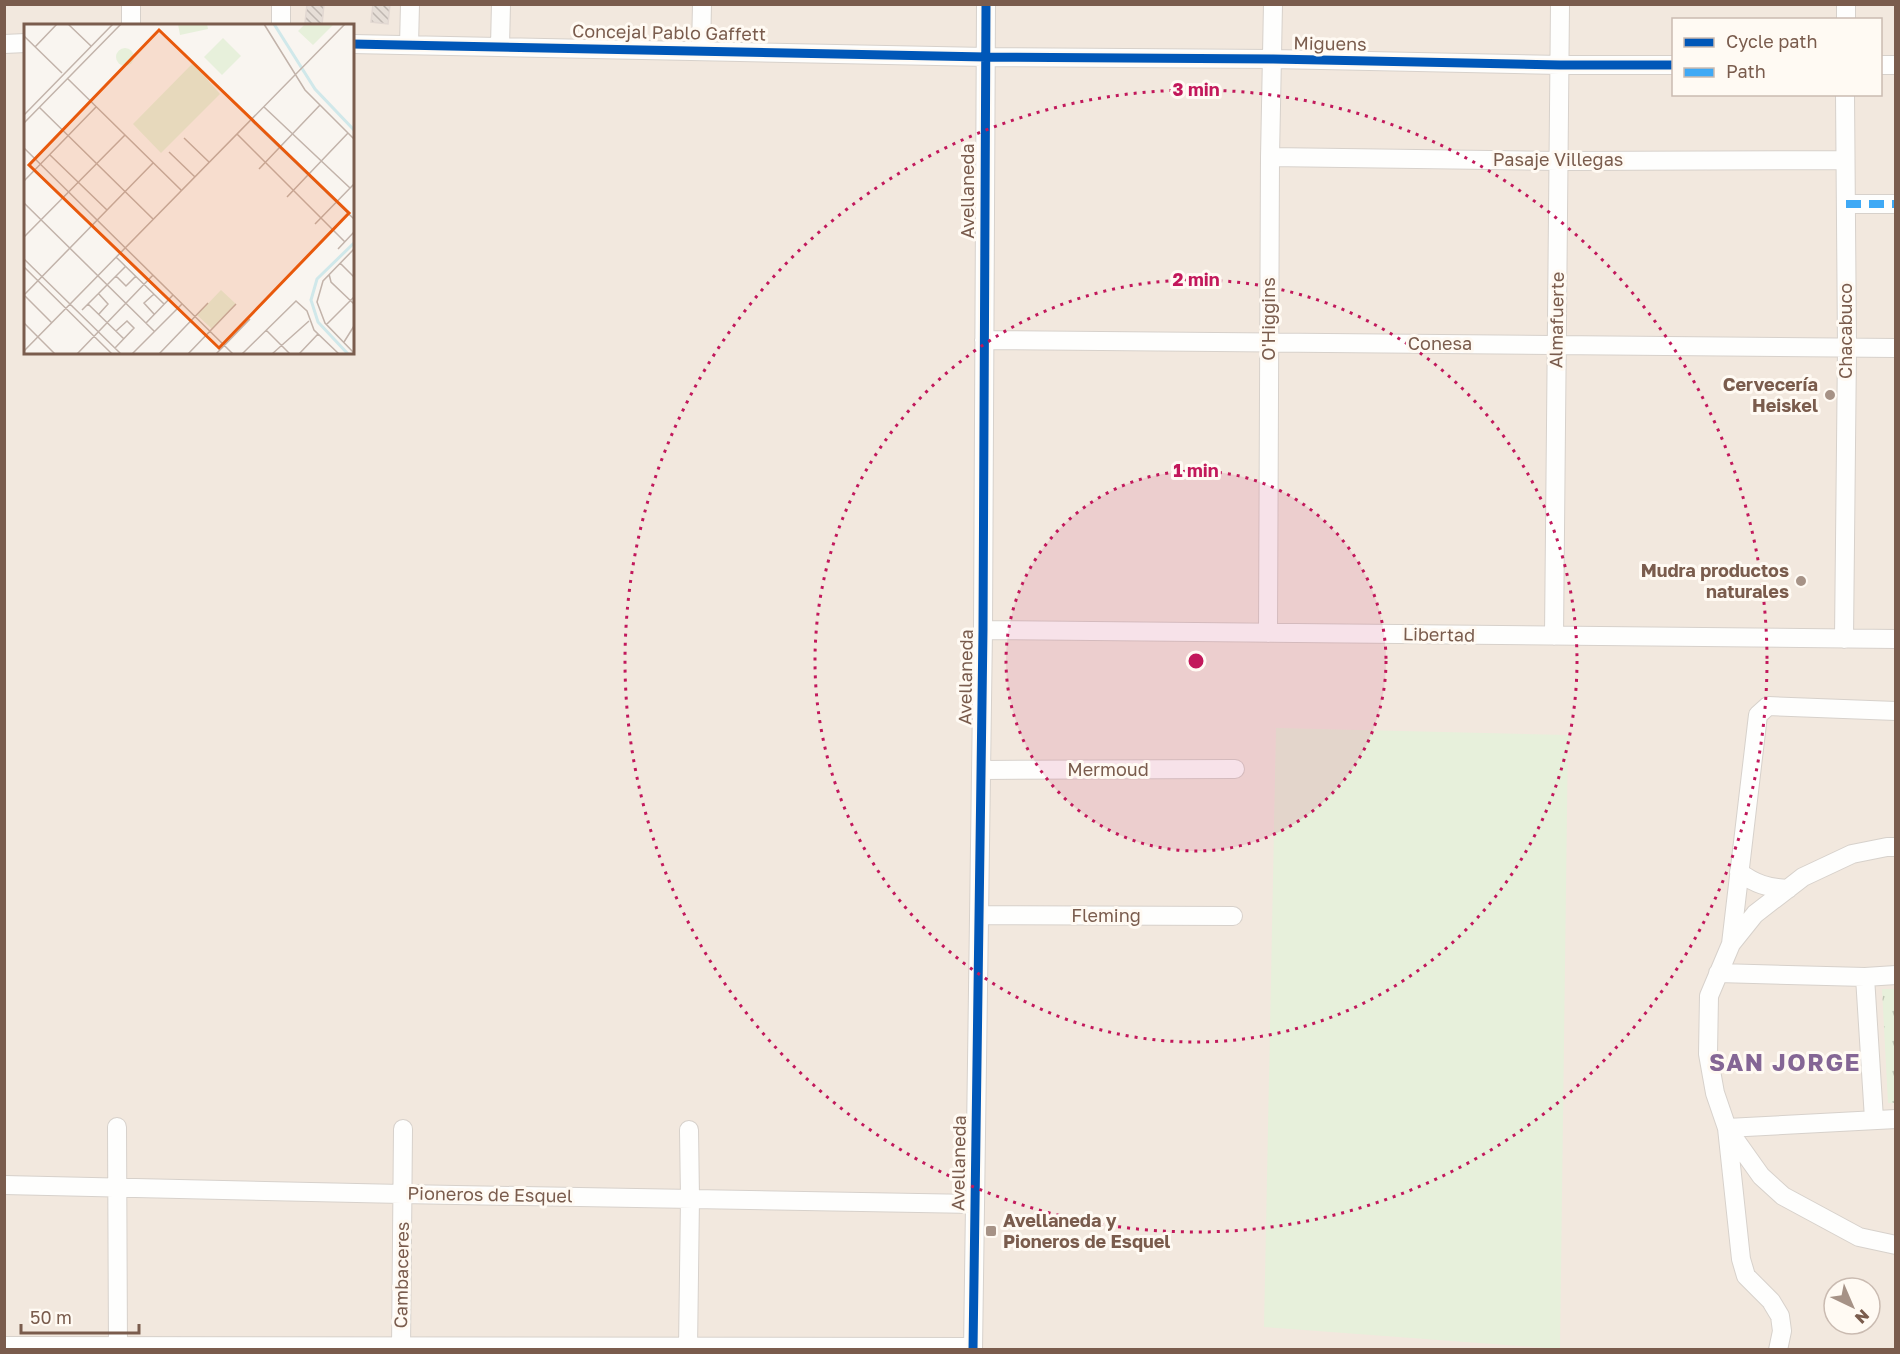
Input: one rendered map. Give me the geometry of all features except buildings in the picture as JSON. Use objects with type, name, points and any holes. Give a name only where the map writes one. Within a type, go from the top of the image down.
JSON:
[{"type":"street","points":[[131,24],[132,4]]},
{"type":"street","points":[[281,4],[281,24]]},
{"type":"street","points":[[409,45],[410,4]]},
{"type":"street","points":[[500,46],[501,4]]},
{"type":"street","points":[[701,51],[702,4]]},
{"type":"street","name":"Avellaneda","points":[[973,1348],[983,630],[986,4]]},
{"type":"street","name":"O'Higgins","points":[[1268,633],[1273,4]]},
{"type":"street","name":"Almafuerte","points":[[1554,636],[1560,4]]},
{"type":"street","points":[[4,44],[24,44]]},
{"type":"street","name":"Concejal Pablo Gaffett","points":[[354,44],[986,57]]},
{"type":"street","name":"Miguens","points":[[986,57],[1672,65]]},
{"type":"street","name":"Chacabuco","points":[[1844,639],[1847,348],[1845,96]]},
{"type":"street","name":"Pasaje Villegas","points":[[1270,157],[1559,161],[1845,160]]},
{"type":"street","points":[[1846,204],[1896,204]]},
{"type":"street","name":"Conesa","points":[[984,340],[1896,348]]},
{"type":"street","name":"Libertad","points":[[983,630],[1896,639]]},
{"type":"street","points":[[1731,944],[1758,715],[1768,706],[1896,711]]},
{"type":"street","name":"Mermoud","points":[[981,770],[1235,770]]},
{"type":"street","points":[[1778,1350],[1782,1331],[1780,1316],[1771,1301],[1746,1276],[1741,1259],[1727,1128],[1715,1092],[1708,1054],[1709,996],[1731,944],[1755,915],[1803,877],[1852,854],[1896,847]]},
{"type":"street","points":[[1739,872],[1755,884],[1788,889]]},
{"type":"street","name":"Fleming","points":[[979,915],[1233,916]]},
{"type":"street","points":[[1718,973],[1865,977],[1896,975]]},
{"type":"street","points":[[1865,977],[1875,1119]]},
{"type":"street","points":[[1727,1128],[1896,1119]]},
{"type":"street","points":[[117,1127],[118,1347]]},
{"type":"street","points":[[1727,1128],[1761,1176],[1783,1196],[1859,1237],[1896,1245]]},
{"type":"street","name":"Cambaceres","points":[[401,1348],[403,1129]]},
{"type":"street","points":[[688,1348],[689,1130]]},
{"type":"street","name":"Pioneros de Esquel","points":[[4,1185],[975,1204]]},
{"type":"street","points":[[4,1346],[973,1348]]},
{"type":"shaded area","points":[[5,5],[1895,5],[1895,1349],[5,1349]]},
{"type":"green space","points":[[1276,728],[1568,735],[1560,1349],[1264,1327]]},
{"type":"green space","points":[[1882,989],[1895,989],[1895,1103],[1888,1103]]},
{"type":"marked path","points":[[1846,204],[1896,204]]},
{"type":"cycle path","points":[[973,1350],[983,630],[986,4]]},
{"type":"cycle path","points":[[354,44],[986,57],[1672,65]]},
{"type":"place","name":"Cervecería Heiskel","points":[[1830,395]]},
{"type":"place","name":"Mudra productos naturales","points":[[1801,581]]},
{"type":"place","name":"Avellaneda y Pioneros de Esquel","points":[[991,1231]]},
{"type":"district","name":"SAN JORGE","points":[[1785,1063]]}]
